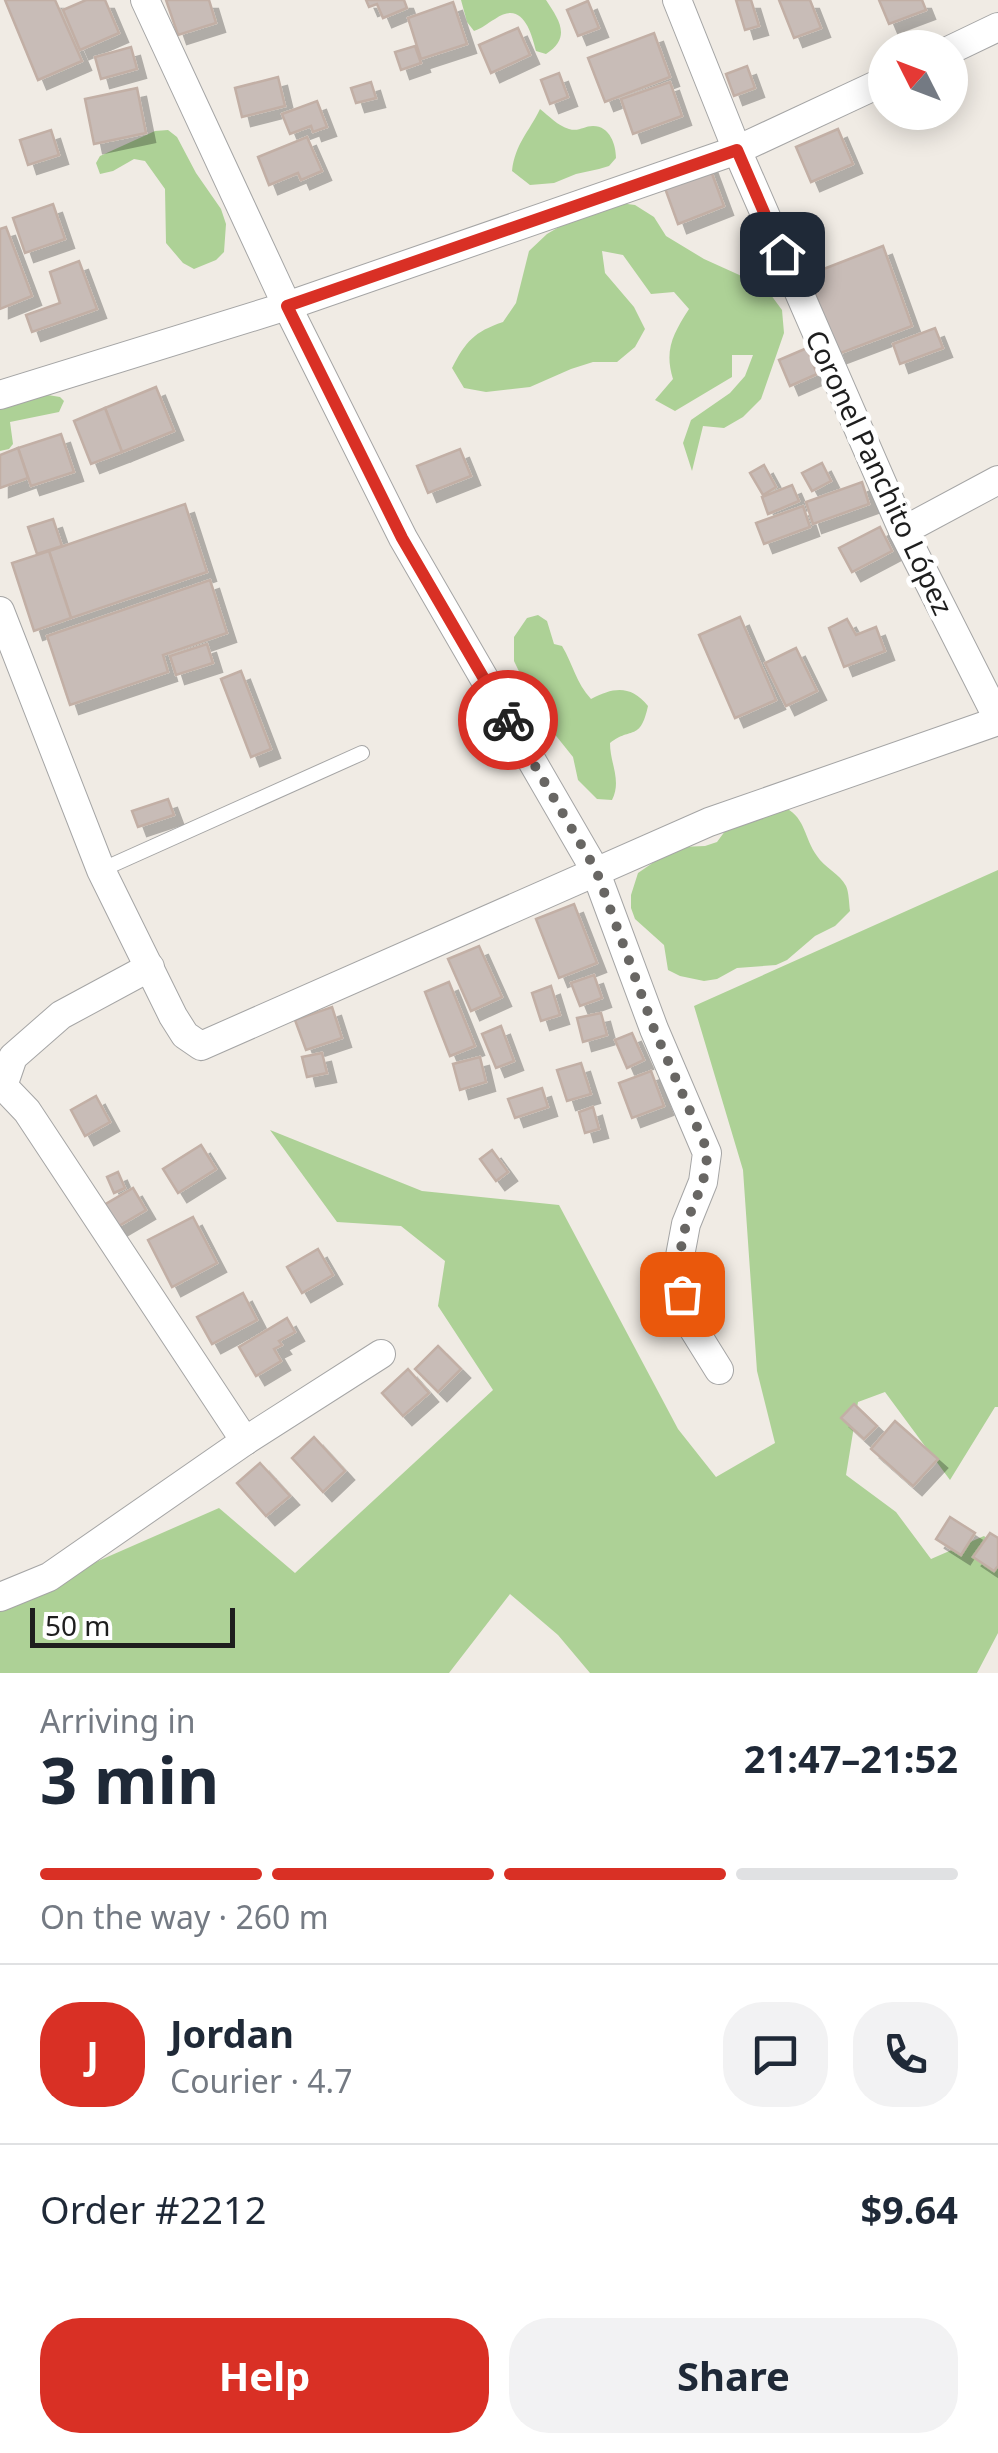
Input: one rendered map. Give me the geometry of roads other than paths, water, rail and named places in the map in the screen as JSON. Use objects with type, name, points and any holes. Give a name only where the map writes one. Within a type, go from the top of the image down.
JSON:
[{"type":"street","points":[[145,0],[287,306],[402,538],[596,870],[654,1029],[708,1152],[676,1272],[686,1317],[719,1370]]},
{"type":"street","name":"Coronel Panchito López","points":[[677,0],[737,150],[903,531],[998,720]]},
{"type":"street","points":[[968,42],[998,28]]},
{"type":"street","points":[[0,395],[287,306],[737,150],[868,88]]},
{"type":"street","points":[[903,531],[998,480]]},
{"type":"street","points":[[0,610],[101,870],[173,1016],[185,1035],[201,1046],[709,822],[998,720]]},
{"type":"street","points":[[150,966],[61,1016],[14,1057],[2,1087],[27,1111],[245,1441]]},
{"type":"street","points":[[0,1597],[49,1577],[245,1441],[382,1354]]},
{"type":"lane","points":[[101,870],[362,753]]}]
